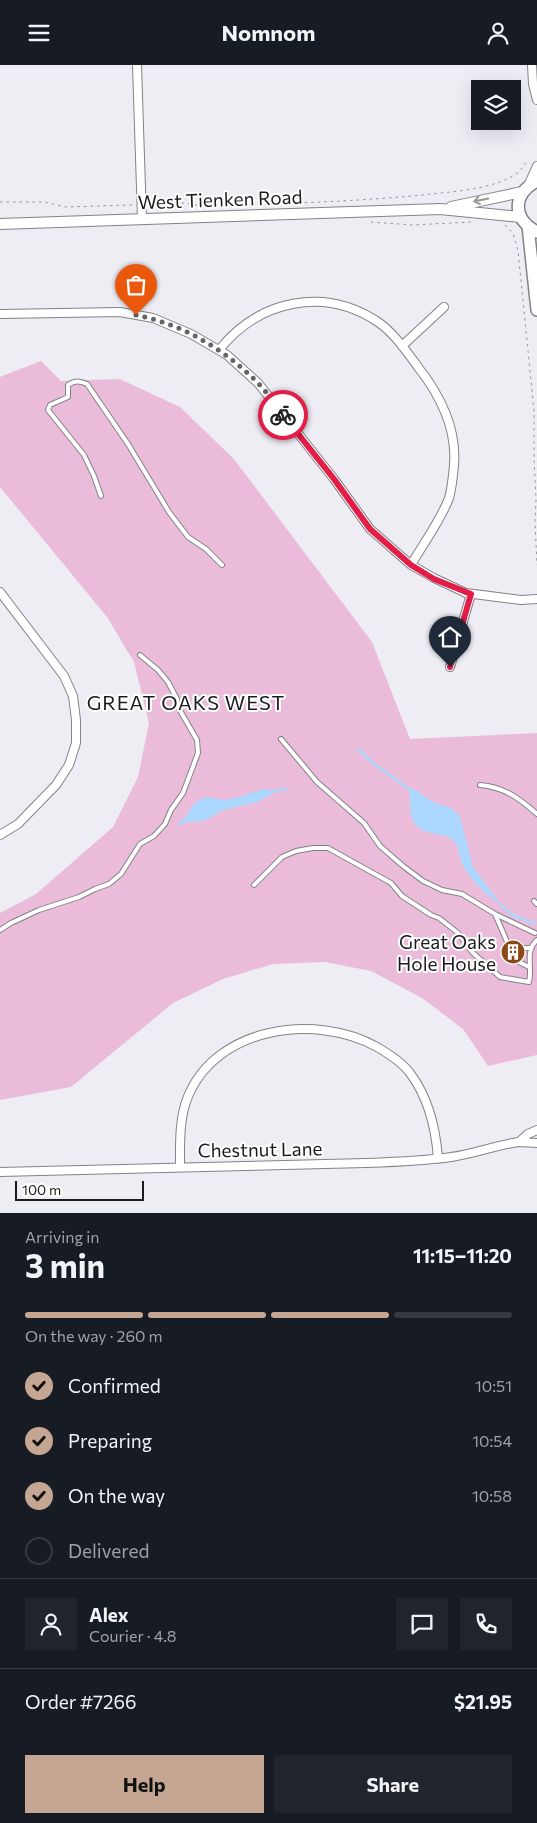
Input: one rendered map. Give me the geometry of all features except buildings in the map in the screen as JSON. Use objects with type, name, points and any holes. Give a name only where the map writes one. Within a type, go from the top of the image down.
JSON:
[{"type":"main road","points":[[529,187],[518,202],[520,217],[532,229],[537,310]]},
{"type":"street","points":[[137,65],[142,219]]},
{"type":"street","points":[[532,65],[533,84],[537,100]]},
{"type":"street","points":[[529,187],[537,166]]},
{"type":"street","name":"West Tienken Road","points":[[440,209],[529,187]]},
{"type":"street","name":"West Tienken Road","points":[[0,224],[440,209],[520,217]]},
{"type":"street","points":[[220,350],[228,339],[245,324],[263,313],[292,303],[340,305],[360,312],[379,323],[402,347],[438,396],[453,435],[454,463],[449,499],[411,565]]},
{"type":"street","points":[[402,347],[444,307]]},
{"type":"street","points":[[0,314],[120,311],[153,318],[220,350],[258,383],[334,479],[370,529],[411,565],[434,579],[471,594],[521,600],[537,599]]},
{"type":"street","points":[[0,592],[64,676],[73,696],[76,719],[76,743],[69,765],[30,813],[18,824],[0,835]]},
{"type":"street","points":[[450,667],[471,594]]},
{"type":"street","points":[[180,1167],[182,1122],[188,1099],[198,1080],[216,1059],[239,1043],[267,1033],[294,1029],[323,1029],[346,1035],[366,1041],[392,1055],[410,1072],[425,1101],[436,1138],[438,1159]]},
{"type":"street","name":"Chestnut Lane","points":[[519,1142],[528,1134],[537,1130]]},
{"type":"street","name":"Chestnut Lane","points":[[0,1172],[366,1163],[438,1159],[477,1152],[504,1144],[519,1142],[537,1143]]},
{"type":"lane","points":[[101,496],[84,455],[48,410],[50,405],[68,397],[68,385],[73,381],[87,384],[128,444],[169,512],[188,537],[206,549],[222,565]]},
{"type":"lane","points":[[0,930],[39,910],[109,885],[121,874],[140,844],[154,836],[165,823],[183,793],[198,753],[197,740],[178,707],[177,699],[168,682],[158,670],[140,655]]},
{"type":"lane","points":[[281,739],[317,782],[364,823],[380,846],[403,866],[423,881],[442,891],[462,894],[495,914],[536,933]]},
{"type":"lane","points":[[480,785],[494,786],[510,792],[537,814]]},
{"type":"lane","points":[[254,885],[282,857],[313,847],[328,848],[391,883],[402,896],[438,918],[458,933],[473,953],[500,977],[529,982],[529,955],[531,948],[537,940]]},
{"type":"lane","points":[[495,914],[508,944],[507,956],[529,967]]},
{"type":"lane","points":[[508,944],[522,948],[531,948]]},
{"type":"lane","points":[[518,960],[522,948]]},
{"type":"path","points":[[0,202],[44,202],[66,207],[184,203],[202,206],[352,201],[406,197],[487,185],[510,178],[522,171],[526,161],[537,166]]},
{"type":"path","points":[[368,221],[413,225],[478,222]]},
{"type":"path","points":[[499,223],[508,227],[513,233],[519,257],[534,411],[537,565]]},
{"type":"shaded area","points":[[41,361],[61,381],[120,379],[180,407],[234,459],[372,642],[410,739],[537,733],[537,1055],[488,1066],[463,1029],[422,998],[371,971],[325,962],[273,964],[223,979],[173,1003],[71,1087],[0,1100],[0,913],[36,894],[113,827],[138,777],[149,723],[134,662],[107,617],[0,487],[0,377]]},
{"type":"water","points":[[411,788],[457,813],[460,817],[473,867],[501,905],[469,875],[462,863],[454,841],[445,836],[420,829],[416,825],[411,813],[409,791]]},
{"type":"water","points":[[267,789],[272,794],[257,802],[223,810],[202,821],[187,822],[177,826],[195,803],[201,799],[224,800]]},
{"type":"waterway","points":[[358,749],[373,763],[410,790]]},
{"type":"waterway","points":[[271,792],[286,789]]},
{"type":"waterway","points":[[501,905],[511,914],[535,924]]},
{"type":"way so far","points":[[136,315],[153,318],[173,326],[227,355],[258,383],[283,415]]},
{"type":"place","name":"Great Oaks Hole House","points":[[513,952]]},
{"type":"district","name":"GREAT OAKS WEST","points":[[186,702]]},
{"type":"route","points":[[283,415],[334,479],[370,529],[411,565],[434,579],[471,594],[450,667]]}]
